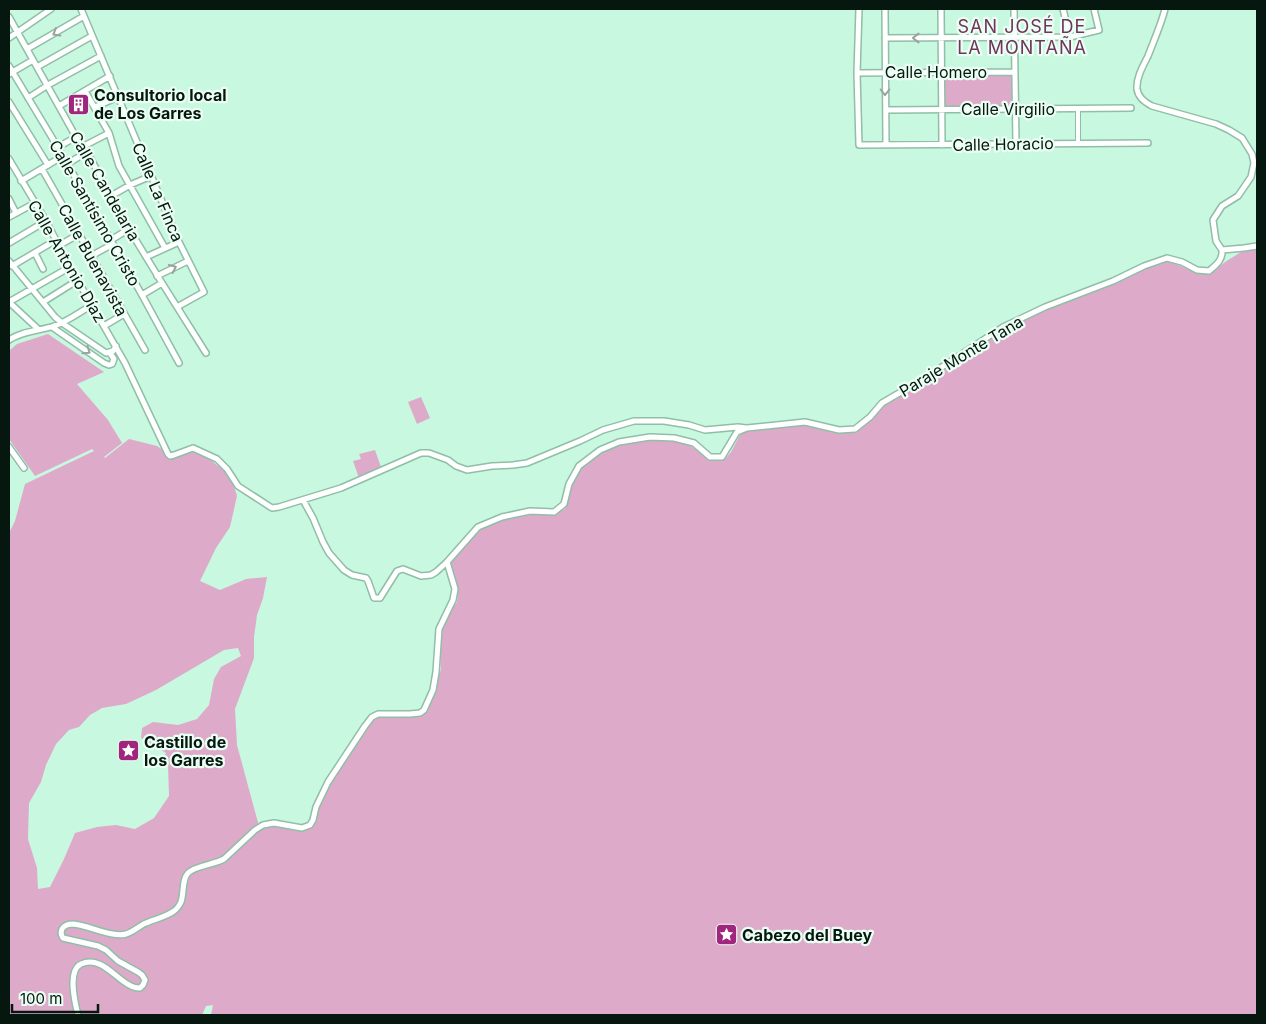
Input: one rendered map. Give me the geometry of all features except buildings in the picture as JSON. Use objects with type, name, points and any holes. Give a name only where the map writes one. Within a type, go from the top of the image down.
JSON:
[{"type":"street","points":[[9,38],[51,9]]},
{"type":"street","name":"Calle La Finca","points":[[81,9],[179,242],[204,292],[177,307]]},
{"type":"street","points":[[857,73],[859,9]]},
{"type":"street","points":[[885,9],[886,145]]},
{"type":"street","points":[[941,9],[942,145]]},
{"type":"street","points":[[1014,9],[1016,144]]},
{"type":"street","points":[[1063,9],[1070,37]]},
{"type":"street","points":[[885,38],[1070,37],[1099,30],[1094,9]]},
{"type":"street","points":[[1165,9],[1140,74],[1137,89],[1146,104],[1216,124],[1242,138],[1252,154],[1254,163],[1252,177],[1238,196],[1222,206],[1213,220],[1216,241],[1222,250],[1257,246]]},
{"type":"street","points":[[27,49],[84,16]]},
{"type":"street","name":"Calle Candelaria","points":[[9,17],[129,229],[206,353]]},
{"type":"street","points":[[37,67],[92,36]]},
{"type":"street","points":[[28,98],[101,56]]},
{"type":"street","points":[[10,73],[33,60]]},
{"type":"street","name":"Calle Santísimo Cristo","points":[[9,66],[10,73],[28,98],[68,164],[179,363]]},
{"type":"street","name":"Calle Homero","points":[[857,73],[1015,72]]},
{"type":"street","name":"Calle Horacio","points":[[857,73],[859,145],[1148,143]]},
{"type":"street","points":[[59,106],[110,76]]},
{"type":"street","points":[[85,91],[109,133],[119,166],[165,248]]},
{"type":"street","points":[[95,108],[118,97]]},
{"type":"street","points":[[9,102],[48,165]]},
{"type":"street","points":[[1078,108],[1078,143]]},
{"type":"street","name":"Calle Virgilio","points":[[886,110],[1131,108]]},
{"type":"street","points":[[82,147],[109,133]]},
{"type":"street","points":[[58,147],[76,137]]},
{"type":"street","points":[[68,164],[87,152]]},
{"type":"street","points":[[22,181],[63,156]]},
{"type":"street","name":"Calle Antonio Díaz","points":[[9,159],[116,346],[168,454]]},
{"type":"street","name":"Calle Buenavista","points":[[42,169],[145,350]]},
{"type":"street","points":[[111,196],[151,176]]},
{"type":"street","points":[[9,199],[16,213]]},
{"type":"street","points":[[9,217],[35,203]]},
{"type":"street","points":[[9,243],[46,221]]},
{"type":"street","points":[[91,256],[129,229]]},
{"type":"street","points":[[79,234],[11,264],[55,317],[106,353],[110,353],[114,362]]},
{"type":"street","points":[[146,257],[179,242]]},
{"type":"street","name":"Paraje Monte Tana","points":[[168,454],[170,456],[193,448],[217,459],[228,469],[238,486],[272,508],[341,488],[421,453],[448,460],[456,466],[467,470],[527,463],[603,430],[634,421],[664,421],[705,430],[805,422],[839,430],[856,429],[882,403],[925,378],[1003,327],[1045,307],[1167,258],[1182,262],[1196,270],[1209,271],[1223,256],[1222,250]]},
{"type":"street","points":[[35,253],[43,269]]},
{"type":"street","points":[[157,276],[188,261]]},
{"type":"street","points":[[38,329],[9,302],[70,266]]},
{"type":"street","points":[[43,302],[78,280]]},
{"type":"street","points":[[142,295],[162,284]]},
{"type":"street","points":[[9,340],[14,336],[62,323],[92,305]]},
{"type":"street","points":[[104,326],[124,314]]},
{"type":"street","points":[[52,327],[104,363],[109,365],[114,362],[124,361]]},
{"type":"street","points":[[110,353],[116,346]]},
{"type":"street","points":[[303,500],[329,553],[344,570],[352,575],[366,578],[374,598],[380,598],[397,571],[403,569],[421,576],[427,576],[436,572],[478,527],[502,517],[530,511],[554,512],[564,504],[569,484],[579,466],[600,450],[619,442],[650,436],[674,438],[694,444],[710,457],[722,457],[737,432],[746,428]]},
{"type":"street","points":[[9,447],[24,468]]},
{"type":"street","points":[[78,1015],[73,976],[76,967],[81,964],[95,963],[106,967],[135,988],[140,988],[145,980],[142,975],[118,961],[106,950],[98,946],[63,938],[61,931],[64,926],[74,924],[106,932],[126,934],[177,910],[181,902],[188,873],[195,869],[218,863],[255,830],[263,825],[274,823],[302,828],[310,825],[328,782],[364,726],[372,717],[378,714],[420,713],[424,710],[433,690],[439,629],[454,600],[455,589],[447,562]]},
{"type":"shaded area","points":[[941,72],[1015,72],[1016,109],[942,109]]},
{"type":"shaded area","points":[[1257,249],[1257,1015],[211,1015],[213,1005],[206,1006],[202,1015],[9,1015],[9,533],[15,521],[25,484],[94,451],[92,449],[35,476],[9,439],[9,351],[17,344],[48,334],[104,372],[77,384],[108,420],[122,443],[105,458],[129,439],[157,446],[173,457],[192,452],[208,458],[231,476],[237,496],[230,527],[216,548],[200,581],[220,590],[246,579],[267,577],[257,615],[254,658],[235,709],[237,745],[260,830],[268,826],[284,826],[297,829],[313,821],[328,788],[370,723],[379,717],[422,716],[428,711],[441,669],[442,630],[448,615],[457,602],[458,592],[451,562],[458,552],[483,528],[505,519],[550,514],[565,509],[572,482],[585,466],[602,453],[631,441],[655,439],[682,442],[706,457],[718,460],[726,458],[741,433],[752,430],[800,424],[839,432],[860,428],[867,424],[887,402],[928,382],[1003,329],[1035,313],[1160,262],[1170,261],[1201,273],[1214,271],[1241,252]],"holes":[[[238,648],[241,656],[221,667],[214,679],[209,705],[197,719],[178,725],[153,722],[142,728],[141,738],[166,753],[168,764],[169,796],[154,818],[135,829],[116,825],[97,827],[75,833],[50,887],[38,889],[37,868],[28,839],[29,803],[41,782],[46,765],[56,744],[69,730],[79,727],[90,715],[102,708],[126,704],[156,690],[224,650]]]},
{"type":"shaded area","points":[[421,397],[430,418],[417,424],[408,402]]},
{"type":"shaded area","points":[[375,450],[381,467],[359,478],[353,461],[361,459],[359,454]]},
{"type":"place","name":"Consultorio local de Los Garres","points":[[78,104]]},
{"type":"place","name":"Castillo de los Garres","points":[[128,751]]},
{"type":"place","name":"Cabezo del Buey","points":[[726,935]]},
{"type":"district","name":"SAN JOSÉ DE LA MONTAÑA","points":[[1022,37]]}]
